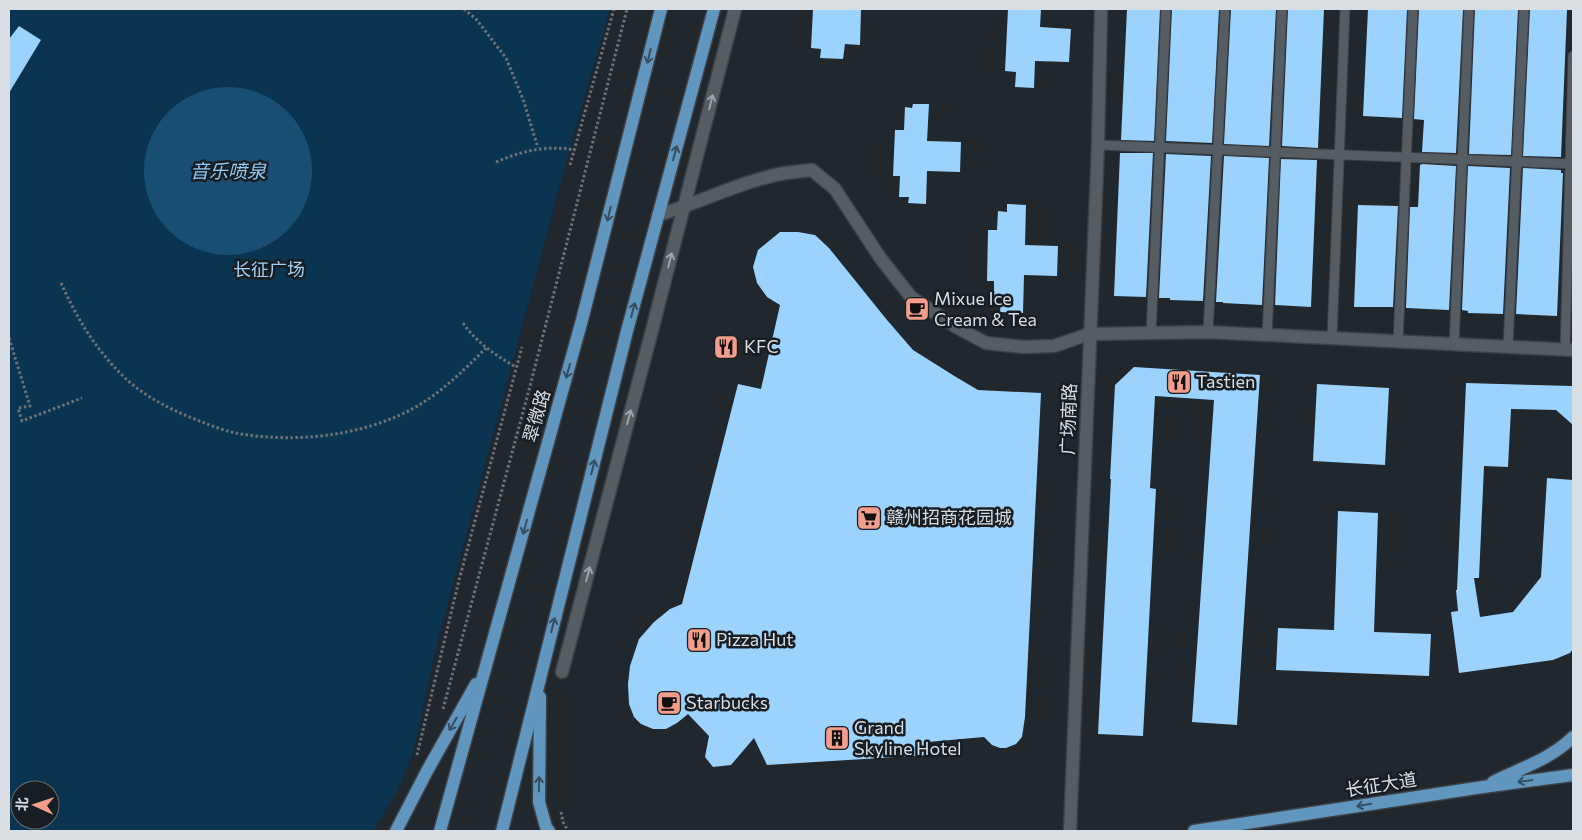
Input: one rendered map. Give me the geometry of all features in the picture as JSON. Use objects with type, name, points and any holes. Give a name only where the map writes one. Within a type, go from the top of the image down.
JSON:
[{"type":"main road","name":"翠微路","points":[[440,831],[582,320],[661,9]]},
{"type":"main road","points":[[502,831],[658,215],[714,9]]},
{"type":"main road","points":[[396,831],[427,770],[486,666]]},
{"type":"main road","points":[[541,672],[539,802],[546,827],[549,831]]},
{"type":"main road","points":[[1483,787],[1547,758],[1573,737]]},
{"type":"main road","name":"长征大道","points":[[1194,831],[1573,775]]},
{"type":"street","points":[[562,672],[735,9]]},
{"type":"street","name":"广场南路","points":[[1070,831],[1098,145],[1101,9]]},
{"type":"street","points":[[658,215],[752,182],[785,173],[812,170],[835,189],[881,258],[911,298],[956,327],[986,343],[1024,347],[1054,346],[1090,334],[1208,332],[1569,350]]},
{"type":"lane","points":[[1151,333],[1166,9]]},
{"type":"lane","points":[[1208,332],[1225,9]]},
{"type":"lane","points":[[1266,336],[1282,9]]},
{"type":"lane","points":[[1332,339],[1345,9]]},
{"type":"lane","points":[[1398,342],[1413,9]]},
{"type":"lane","points":[[1454,344],[1468,9]]},
{"type":"lane","points":[[1508,347],[1524,9]]},
{"type":"lane","points":[[1569,350],[1573,56]]},
{"type":"lane","points":[[1098,145],[1572,164]]},
{"type":"path","points":[[464,9],[481,26],[506,58],[523,99],[538,148]]},
{"type":"path","points":[[570,165],[614,9]]},
{"type":"path","points":[[442,710],[527,396],[627,9]]},
{"type":"path","points":[[496,162],[538,148],[561,147],[574,150]]},
{"type":"path","points":[[61,283],[84,329],[96,347],[124,378],[160,404],[217,428],[240,434],[306,438],[350,430],[392,418],[432,398],[486,348]]},
{"type":"path","points":[[463,323],[472,335],[486,348],[516,367]]},
{"type":"path","points":[[9,338],[30,406],[18,408],[22,421],[82,398]]},
{"type":"path","points":[[416,758],[459,580],[522,347]]},
{"type":"green space","name":"长征广场","points":[[9,9],[610,9],[568,155],[435,652],[413,754],[397,792],[373,831],[9,831]]},
{"type":"water","name":"音乐喷泉","points":[[220,87],[236,87],[268,97],[293,118],[306,139],[312,171],[306,203],[298,218],[281,236],[260,249],[236,255],[220,255],[196,249],[181,241],[158,218],[150,203],[144,179],[144,163],[150,139],[158,124],[181,101],[196,93]]},
{"type":"building","points":[[813,9],[861,9],[860,45],[845,44],[843,59],[820,58],[821,49],[811,48]]},
{"type":"building","points":[[1008,9],[1041,9],[1040,27],[1071,29],[1069,62],[1035,61],[1034,88],[1015,87],[1016,72],[1005,71]]},
{"type":"building","points":[[1127,9],[1160,9],[1154,141],[1121,140]]},
{"type":"building","points":[[1172,9],[1219,9],[1212,143],[1166,141]]},
{"type":"building","points":[[1231,9],[1276,9],[1269,146],[1224,144]]},
{"type":"building","points":[[1288,9],[1324,9],[1318,148],[1282,146]]},
{"type":"building","points":[[1368,9],[1407,9],[1402,118],[1363,116]]},
{"type":"building","points":[[1419,9],[1463,9],[1456,153],[1422,152],[1424,120],[1414,119]]},
{"type":"building","points":[[1475,9],[1518,9],[1511,155],[1469,154]]},
{"type":"building","points":[[1530,9],[1567,10],[1561,157],[1523,156]]},
{"type":"building","points":[[19,26],[41,40],[9,93],[9,39]]},
{"type":"building","points":[[913,104],[929,104],[927,141],[961,142],[960,172],[927,171],[926,204],[908,203],[909,197],[899,197],[900,176],[893,176],[895,130],[904,130],[905,107],[912,108]]},
{"type":"building","points":[[1120,153],[1153,153],[1146,297],[1114,296]]},
{"type":"building","points":[[1166,154],[1211,156],[1203,301],[1159,298]]},
{"type":"building","points":[[1224,156],[1269,158],[1262,305],[1216,302]]},
{"type":"building","points":[[1281,159],[1317,160],[1311,307],[1275,305]]},
{"type":"building","points":[[1420,165],[1456,166],[1449,310],[1406,308],[1410,207],[1418,207]]},
{"type":"building","points":[[1468,166],[1510,168],[1503,314],[1468,313],[1468,311],[1462,310]]},
{"type":"building","points":[[1523,168],[1561,170],[1561,173],[1563,173],[1557,316],[1516,314]]},
{"type":"building","points":[[1007,204],[1026,205],[1025,245],[1058,246],[1057,276],[1024,275],[1023,313],[1000,312],[1001,299],[994,299],[994,281],[987,281],[988,230],[997,230],[998,211],[1007,212]]},
{"type":"building","points":[[1358,205],[1398,206],[1393,307],[1354,307]]},
{"type":"building","name":"赣州招商花园城","points":[[780,232],[798,232],[815,235],[829,248],[913,350],[956,377],[978,390],[1041,393],[1025,717],[1022,737],[1016,744],[1000,748],[992,745],[984,737],[928,742],[929,755],[767,765],[754,738],[731,765],[713,767],[705,757],[709,736],[688,714],[666,729],[653,729],[641,724],[634,717],[629,704],[628,684],[630,666],[639,639],[654,622],[670,609],[682,604],[738,384],[761,389],[780,305],[767,297],[757,283],[753,267],[758,250]]},
{"type":"building","points":[[1134,367],[1260,375],[1237,725],[1192,722],[1214,400],[1155,396],[1150,488],[1156,489],[1143,736],[1098,734],[1115,385]]},
{"type":"building","points":[[1466,383],[1573,386],[1573,425],[1556,410],[1511,409],[1508,467],[1484,466],[1479,578],[1474,578],[1480,617],[1513,612],[1541,577],[1547,478],[1573,480],[1573,649],[1570,653],[1553,660],[1459,673],[1451,612],[1458,611],[1456,590]]},
{"type":"building","points":[[1317,384],[1389,388],[1385,465],[1313,461]]},
{"type":"building","points":[[1338,511],[1378,513],[1374,632],[1431,634],[1429,676],[1276,670],[1278,628],[1334,630]]},
{"type":"place","name":"Mixue Ice Cream & Tea","points":[[917,309]]},
{"type":"place","name":"KFC","points":[[726,347]]},
{"type":"place","name":"Tastien","points":[[1179,382]]},
{"type":"place","name":"赣州招商花园城","points":[[869,518]]},
{"type":"place","name":"Pizza Hut","points":[[699,640]]},
{"type":"place","name":"Starbucks","points":[[669,703]]},
{"type":"place","name":"Grand Skyline Hotel","points":[[837,738]]}]
